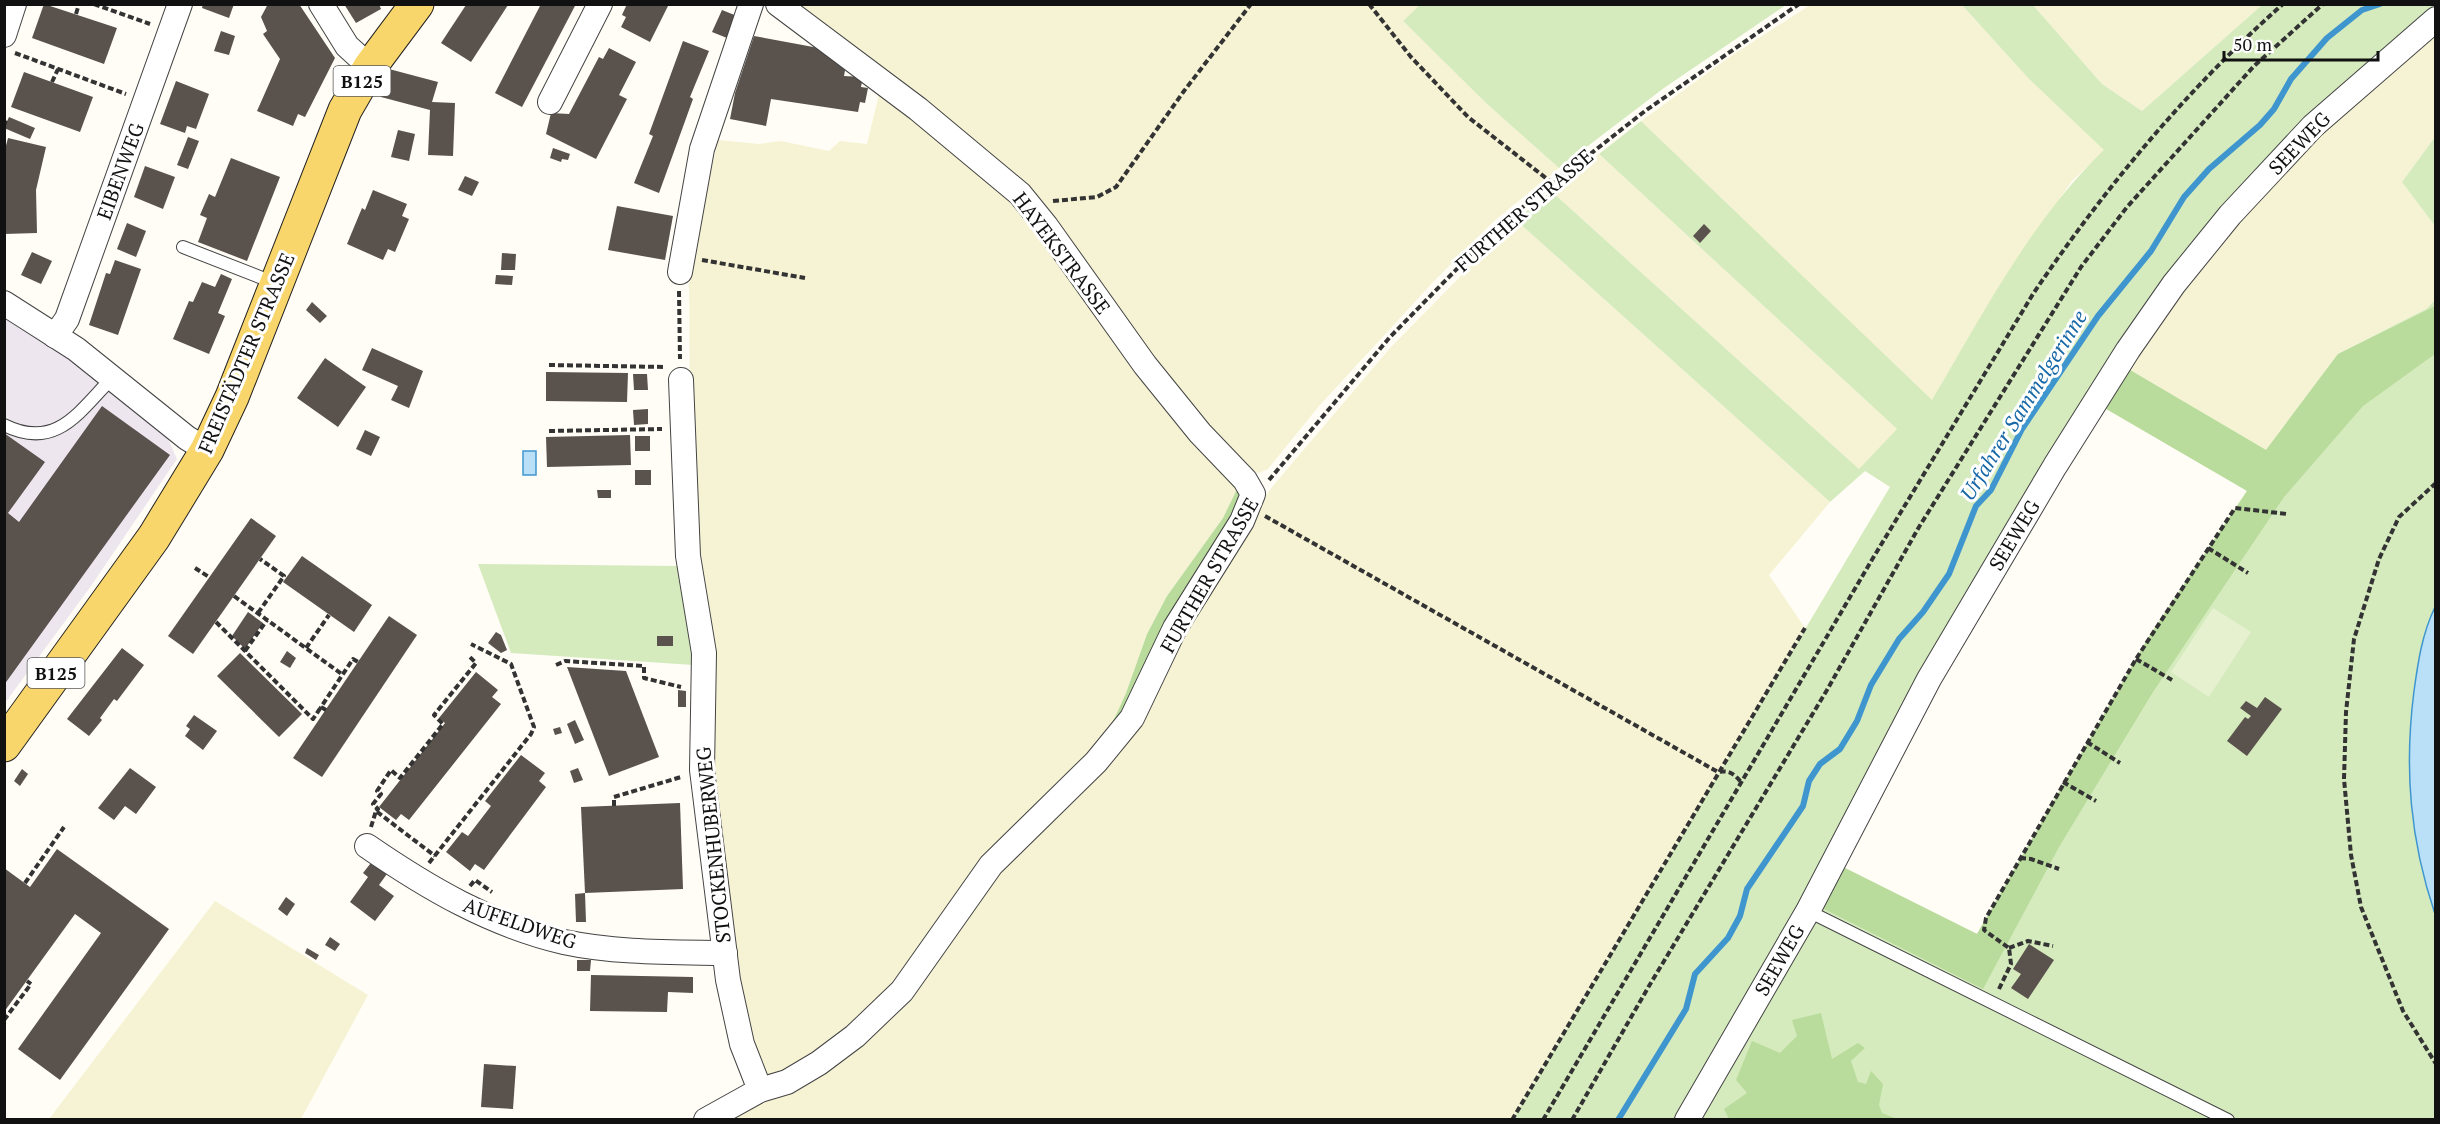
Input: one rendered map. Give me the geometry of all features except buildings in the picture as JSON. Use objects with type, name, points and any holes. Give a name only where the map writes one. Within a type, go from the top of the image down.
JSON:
[{"type":"main road","name":"FREISTÄDTER STRASSE","points":[[4,745],[154,537],[207,450],[232,397],[345,110],[370,67],[417,4]]},
{"type":"street","points":[[8,43],[14,4]]},
{"type":"street","name":"EIBENWEG","points":[[55,336],[67,319],[180,4]]},
{"type":"street","points":[[321,4],[347,45],[370,67]]},
{"type":"street","points":[[550,102],[600,4]]},
{"type":"street","points":[[681,264],[702,149],[751,4]]},
{"type":"street","name":"HAYEKSTRASSE","points":[[778,4],[918,109],[1002,177],[1033,208],[1145,365],[1200,433],[1245,480],[1251,500]]},
{"type":"street","name":"SEEWEG","points":[[1687,1119],[1808,911],[1899,732],[1950,643],[2128,350],[2174,284],[2230,216],[2313,126],[2436,20]]},
{"type":"street","points":[[4,303],[55,336],[187,438],[207,450]]},
{"type":"street","name":"STOCKENHUBERWEG","points":[[681,374],[688,556],[704,653],[702,770],[725,952],[742,1044],[760,1090]]},
{"type":"street","name":"FURTHER STRASSE","points":[[706,1119],[760,1090],[787,1082],[819,1063],[883,1011],[922,965],[991,865],[1117,739],[1132,718],[1175,628],[1251,500]]},
{"type":"street","name":"AUFELDWEG","points":[[367,846],[419,882],[459,904],[485,916],[547,937],[596,947],[725,952]]},
{"type":"lane","points":[[183,247],[276,284]]},
{"type":"lane","points":[[4,425],[38,435],[58,430],[82,411],[112,378]]},
{"type":"lane","points":[[1808,911],[2228,1119]]},
{"type":"path","points":[[75,14],[79,4]]},
{"type":"path","points":[[94,4],[161,28]]},
{"type":"path","points":[[1033,208],[1049,201],[1097,196],[1116,187],[1184,91],[1251,4]]},
{"type":"path","points":[[1369,4],[1411,57],[1468,117],[1551,182]]},
{"type":"path","name":"FURTHER STRASSE","points":[[1251,500],[1369,361],[1443,281],[1500,225],[1551,182],[1709,65],[1799,4]]},
{"type":"path","points":[[1543,1119],[1956,418],[2061,251],[2113,184],[2185,101],[2283,4]]},
{"type":"path","points":[[1572,1119],[1827,690],[1919,527],[2081,267],[2127,207],[2254,66],[2323,4]]},
{"type":"path","points":[[8,43],[58,69],[136,98]]},
{"type":"path","points":[[52,82],[58,69]]},
{"type":"path","points":[[549,365],[681,374],[681,264],[805,278]]},
{"type":"path","points":[[549,431],[683,428]]},
{"type":"path","points":[[2436,483],[2399,517],[2379,559],[2354,639],[2346,712],[2344,779],[2351,855],[2361,907],[2403,1011],[2436,1064]]},
{"type":"path","points":[[1251,500],[1718,772],[1728,771],[1742,783]]},
{"type":"path","points":[[1993,1003],[2011,964],[2009,948],[1984,930],[1986,918],[2136,659],[2235,508],[2287,514]]},
{"type":"path","points":[[2208,548],[2248,573]]},
{"type":"path","points":[[258,613],[284,576],[260,559]]},
{"type":"path","points":[[195,567],[209,577]]},
{"type":"path","points":[[234,596],[343,675]]},
{"type":"path","points":[[306,648],[329,615]]},
{"type":"path","points":[[245,651],[267,620]]},
{"type":"path","points":[[216,622],[313,719],[323,709],[353,659],[358,662]]},
{"type":"path","points":[[1512,1119],[1805,628]]},
{"type":"path","points":[[426,867],[531,734],[534,727],[511,664],[471,644]]},
{"type":"path","points":[[367,846],[363,841],[369,833],[378,809],[373,804],[381,794],[377,791],[391,770],[400,778],[443,724],[434,715],[476,663],[469,656]]},
{"type":"path","points":[[2136,659],[2172,680]]},
{"type":"path","points":[[556,665],[566,661],[644,666],[644,678],[704,692]]},
{"type":"path","points":[[2087,742],[2120,763]]},
{"type":"path","points":[[614,806],[615,797],[681,777],[683,788]]},
{"type":"path","points":[[2063,782],[2096,801]]},
{"type":"path","points":[[376,811],[435,856]]},
{"type":"path","points":[[25,883],[64,827]]},
{"type":"path","points":[[2020,858],[2031,859],[2059,869]]},
{"type":"path","points":[[466,891],[475,880],[502,898]]},
{"type":"path","points":[[2009,948],[2028,940],[2053,946]]},
{"type":"path","points":[[4,1020],[31,984],[27,981]]},
{"type":"shaded area","points":[[788,5],[1421,5],[1403,21],[1487,104],[1559,168],[1494,221],[1435,280],[1319,406],[1268,469],[1259,473],[1248,471],[1209,432],[1050,217]]},
{"type":"shaded area","points":[[1810,5],[1962,5],[2028,78],[2105,150],[2072,181],[2016,261],[1932,401],[1641,121],[1731,56]]},
{"type":"shaded area","points":[[2033,5],[2262,5],[2142,111],[2102,84]]},
{"type":"shaded area","points":[[2435,31],[2435,137],[2402,182],[2435,226],[2435,300],[2426,309],[2338,354],[2266,450],[2125,367],[2198,269],[2309,141]]},
{"type":"shaded area","points":[[881,86],[1004,185],[1239,485],[1223,518],[1167,596],[1147,634],[1126,693],[1101,748],[899,988],[803,1066],[762,1077],[746,1039],[720,875],[690,432],[689,268],[718,140],[759,144],[781,141],[829,151],[840,141],[867,144]]},
{"type":"shaded area","points":[[1599,154],[1898,430],[1859,469],[1551,191]]},
{"type":"shaded area","points":[[1516,220],[1830,502],[1769,575],[1805,628],[1512,1119],[725,1120],[809,1078],[1151,695],[1248,521],[1272,487],[1391,347]]},
{"type":"shaded area","points":[[5,316],[49,343],[166,434],[177,459],[91,586],[5,703]]},
{"type":"shaded area","points":[[215,901],[368,995],[301,1119],[49,1119]]},
{"type":"green space","points":[[1421,4],[1786,5],[1664,88],[1559,168],[1487,104],[1403,21]]},
{"type":"green space","points":[[1962,5],[2033,5],[2102,84],[2142,111],[2262,5],[2435,5],[2435,8],[2220,216],[1793,919],[1676,1119],[1512,1120],[1890,487],[1865,471],[1830,502],[1516,220],[1551,191],[1859,469],[1897,429],[1599,154],[1641,121],[1932,400],[2031,237],[2078,177],[2104,150],[2028,78]]},
{"type":"green space","points":[[2435,137],[2435,226],[2402,182]]},
{"type":"green space","points":[[2435,300],[2435,1119],[1697,1120],[1839,865],[1977,934],[2148,638],[2247,491],[2125,367],[2266,450],[2338,354],[2426,309]]},
{"type":"green space","points":[[2435,306],[2435,354],[2363,406],[2284,497],[2153,692],[2059,847],[1983,989],[1822,908],[1843,867],[1977,934],[2148,638],[2247,491],[2101,406],[2125,367],[2266,450],[2338,354]]},
{"type":"green space","points":[[1239,485],[1243,496],[1145,682],[1101,748],[1126,693],[1147,634],[1167,596],[1223,518]]},
{"type":"green space","points":[[478,564],[678,566],[694,665],[511,653]]},
{"type":"green space","points":[[2213,608],[2251,632],[2209,697],[2171,672]]},
{"type":"green space","points":[[1821,1013],[1832,1059],[1858,1043],[1865,1048],[1851,1061],[1858,1082],[1866,1084],[1871,1071],[1883,1084],[1879,1105],[1882,1113],[1897,1119],[1729,1119],[1724,1109],[1747,1093],[1736,1080],[1752,1041],[1780,1053],[1797,1036],[1792,1020]]},
{"type":"water","points":[[523,451],[536,451],[536,475],[523,475]]},
{"type":"water","points":[[2435,607],[2435,914],[2415,831],[2411,804],[2410,748],[2411,720],[2419,659]]},
{"type":"waterway","name":"Urfahrer Sammelgerinne","points":[[1618,1120],[1686,1009],[1695,974],[1728,938],[1740,916],[1747,889],[1803,806],[1809,781],[1820,764],[1840,749],[1857,721],[1871,685],[1899,639],[1923,612],[1949,574],[1976,506],[1991,490],[2022,429],[2098,316],[2151,251],[2184,197],[2209,169],[2260,125],[2274,109],[2291,79],[2327,38],[2362,10],[2380,4]]}]
